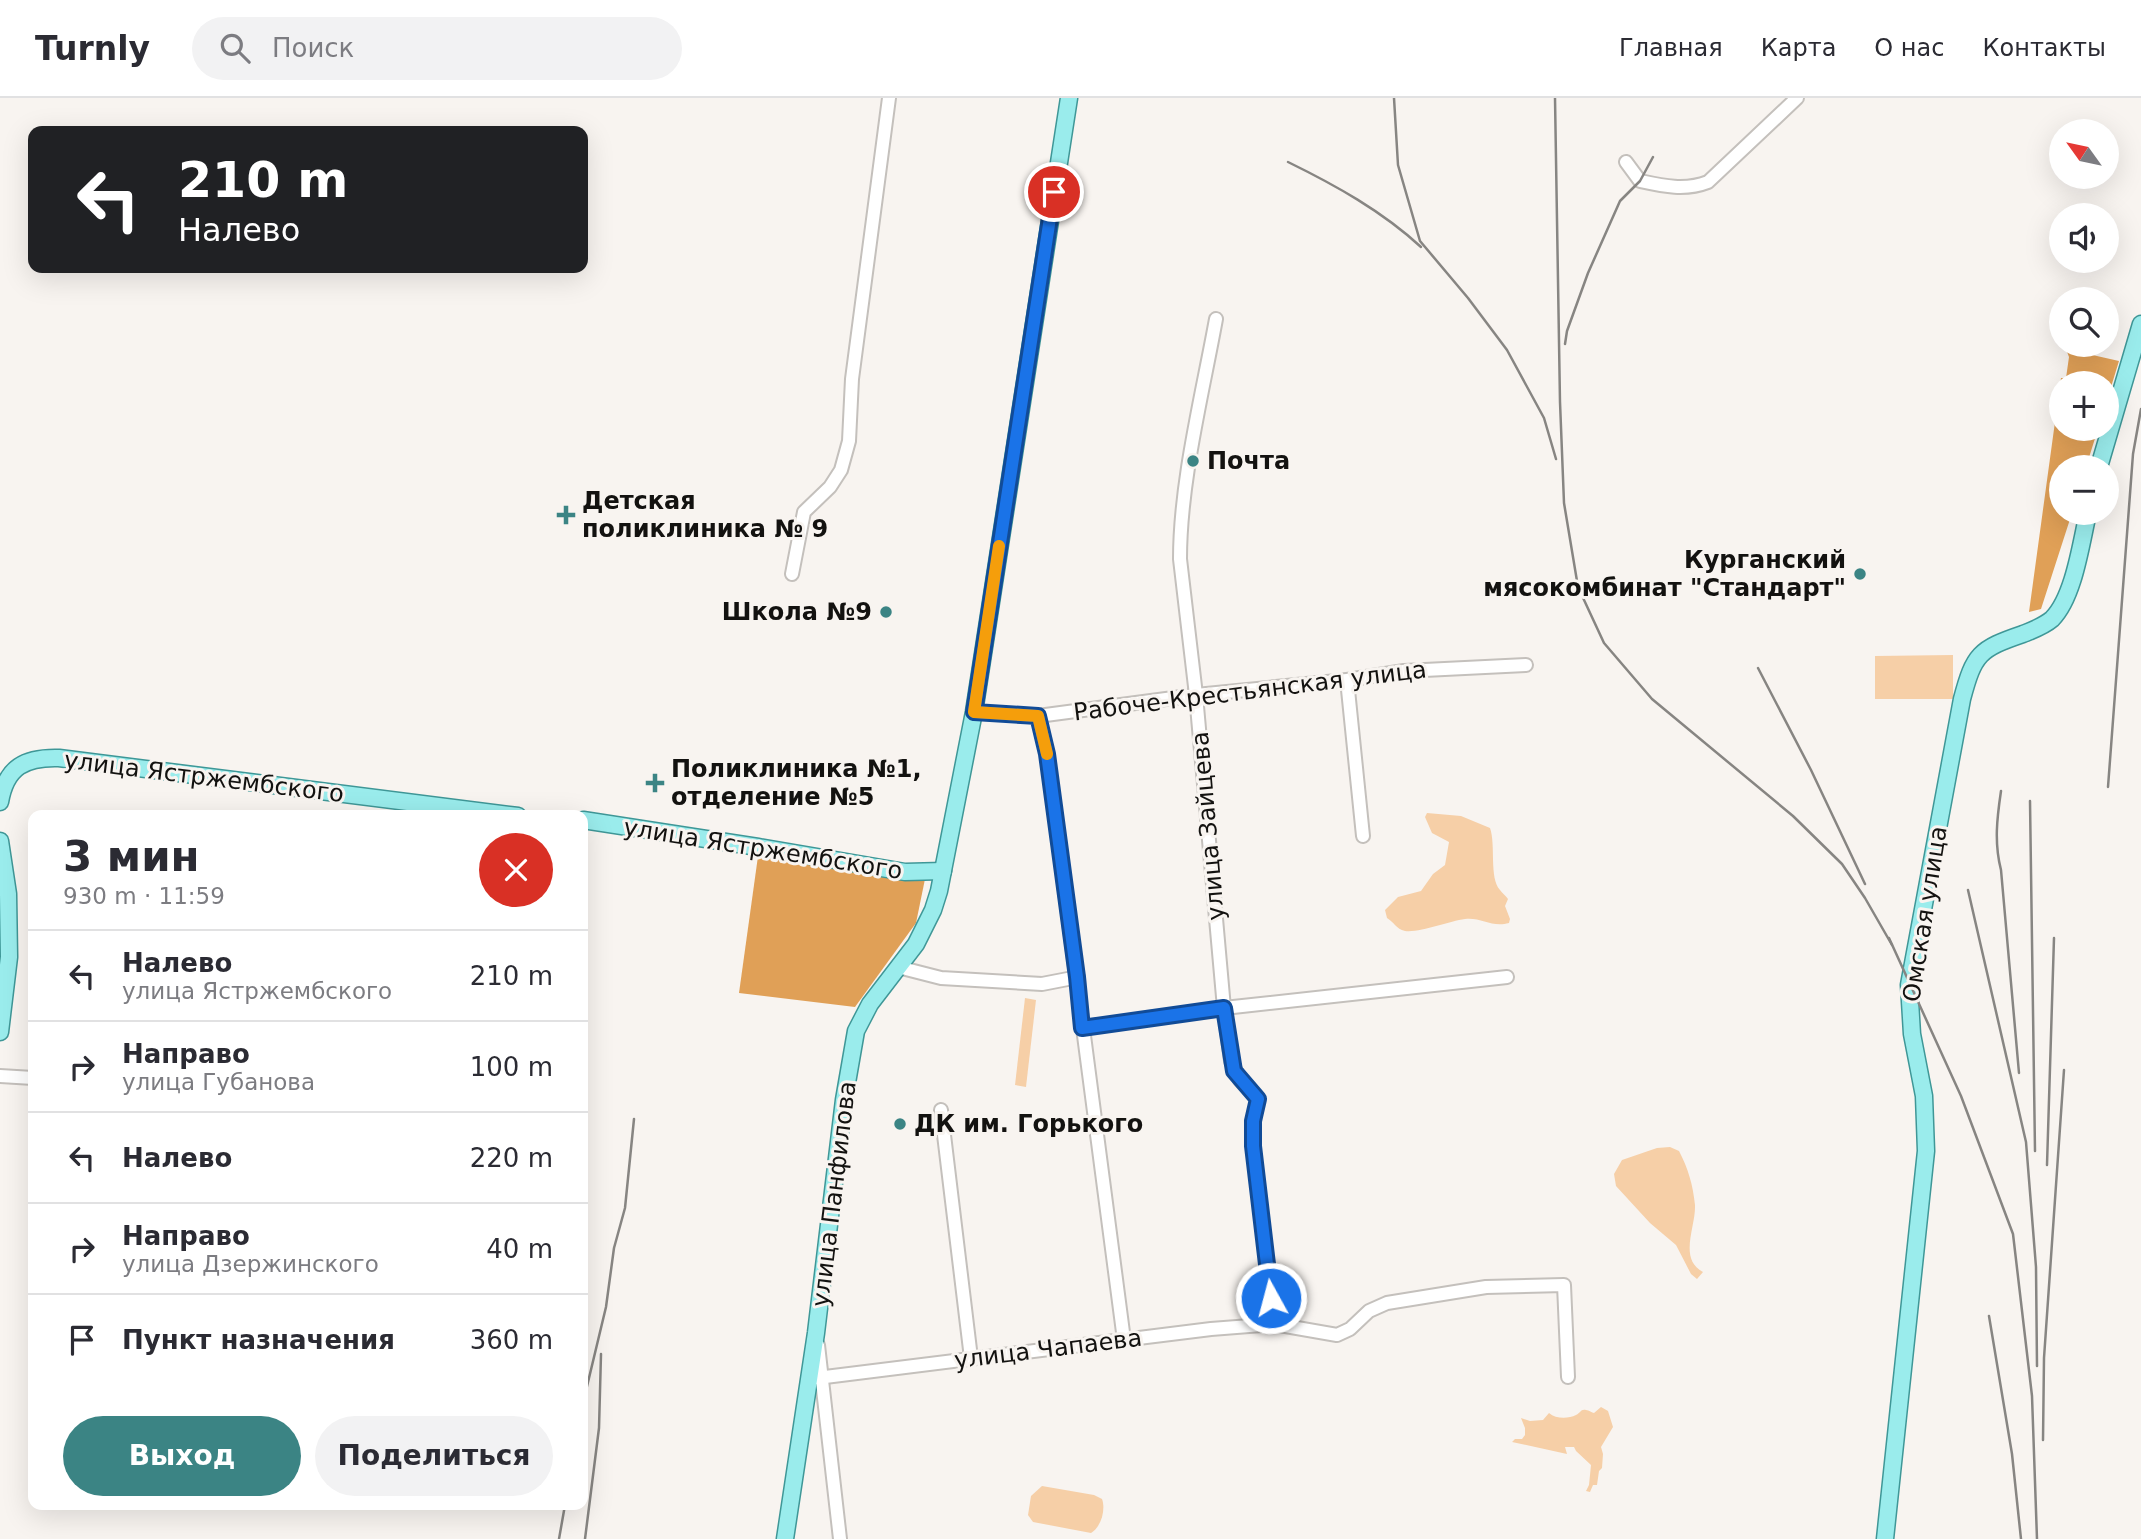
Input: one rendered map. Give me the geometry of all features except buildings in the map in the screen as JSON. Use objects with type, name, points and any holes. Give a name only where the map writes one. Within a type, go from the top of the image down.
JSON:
[{"type":"main road","name":"улица Панфилова","points":[[785,1539],[816,1378],[816,1333],[844,1100],[856,1031],[870,1004],[925,928],[943,871],[974,712],[1069,98]]},
{"type":"main road","points":[[2103,455],[2141,324]]},
{"type":"main road","name":"Омская улица","points":[[1885,1539],[1926,1151],[1924,1096],[1912,1034],[1909,985],[1962,699],[1969,674],[1978,657],[1992,645],[2050,621],[2060,609],[2072,578],[2085,525]]},
{"type":"main road","name":"улица Ястржембского","points":[[0,802],[2,790],[18,767],[29,760],[59,758],[471,810]]},
{"type":"main road","name":"улица Ястржембского","points":[[588,822],[905,872],[943,871]]},
{"type":"main road","points":[[0,841],[8,894],[9,957],[0,1032]]},
{"type":"street","points":[[792,574],[804,512],[830,486],[841,470],[849,441],[852,379],[888,98]]},
{"type":"street","points":[[1626,162],[1640,181],[1694,188],[1708,182],[1797,98]]},
{"type":"street","name":"улица Зайцева","points":[[1216,320],[1188,478],[1180,537],[1180,559],[1196,695],[1224,1008],[1234,1071],[1258,1099],[1253,1121],[1253,1146],[1274,1324]]},
{"type":"street","name":"Рабоче-Крестьянская улица","points":[[974,712],[1038,716],[1404,671],[1526,665]]},
{"type":"street","points":[[1347,680],[1363,836]]},
{"type":"street","points":[[1038,716],[1047,754],[1124,1340]]},
{"type":"street","points":[[898,967],[941,978],[1017,983],[1042,984],[1077,977]]},
{"type":"street","points":[[1082,1028],[1224,1008],[1507,977]]},
{"type":"street","points":[[0,1076],[28,1079]]},
{"type":"street","points":[[941,1110],[971,1358]]},
{"type":"street","name":"улица Чапаева","points":[[816,1378],[1274,1324],[1338,1335],[1350,1329],[1369,1311],[1387,1303],[1486,1287],[1564,1285],[1568,1377]]},
{"type":"street","points":[[816,1378],[840,1539]]},
{"type":"shaded area","points":[[2069,357],[2101,357],[2119,361],[2116,371],[2067,371]]},
{"type":"shaded area","points":[[2052,441],[2094,441],[2090,455],[2050,455]]},
{"type":"shaded area","points":[[2049,466],[2049,525],[2068,525],[2041,609],[2029,612]]},
{"type":"shaded area","points":[[1953,655],[1953,699],[1875,699],[1875,656]]},
{"type":"shaded area","points":[[1427,813],[1461,816],[1490,828],[1495,878],[1508,899],[1505,906],[1509,923],[1465,919],[1405,931],[1387,918],[1385,910],[1398,897],[1421,891],[1433,874],[1445,865],[1449,842],[1432,833],[1425,817]]},
{"type":"shaded area","points":[[759,849],[925,879],[916,923],[855,1007],[739,993]]},
{"type":"shaded area","points":[[1025,998],[1036,1000],[1026,1087],[1015,1085]]},
{"type":"shaded area","points":[[1670,1147],[1679,1151],[1693,1191],[1695,1214],[1690,1251],[1691,1259],[1703,1272],[1697,1279],[1691,1274],[1676,1245],[1650,1223],[1616,1186],[1614,1174],[1622,1160],[1657,1148]]},
{"type":"shaded area","points":[[1601,1407],[1608,1411],[1613,1427],[1601,1447],[1602,1468],[1597,1485],[1593,1485],[1590,1492],[1586,1491],[1591,1465],[1574,1447],[1565,1447],[1567,1454],[1512,1442],[1525,1435],[1521,1418],[1530,1421],[1543,1420],[1549,1413],[1569,1417],[1583,1410],[1594,1413]]},
{"type":"shaded area","points":[[1042,1486],[1094,1495],[1102,1499],[1103,1513],[1098,1527],[1091,1533],[1033,1522],[1028,1515],[1031,1496]]},
{"type":"railway","points":[[1394,98],[1398,165],[1420,241],[1507,350],[1544,418],[1556,459]]},
{"type":"railway","points":[[1555,98],[1564,503],[1578,587],[1604,643],[1652,699],[1793,816],[1842,864],[1892,945]]},
{"type":"railway","points":[[1565,344],[1567,331],[1588,273],[1620,201],[1640,181],[1653,157]]},
{"type":"railway","points":[[1288,162],[1358,200],[1421,247]]},
{"type":"railway","points":[[2108,787],[2133,454],[2141,409]]},
{"type":"railway","points":[[1758,668],[1811,770],[1865,884]]},
{"type":"railway","points":[[2001,791],[1997,850],[2019,1073]]},
{"type":"railway","points":[[2030,801],[2035,1151]]},
{"type":"railway","points":[[1968,890],[2026,1142],[2036,1267],[2037,1366]]},
{"type":"railway","points":[[1889,938],[1961,1096],[2013,1234],[2032,1396],[2037,1539]]},
{"type":"railway","points":[[2047,1165],[2054,938]]},
{"type":"railway","points":[[2043,1440],[2044,1358],[2064,1070]]},
{"type":"railway","points":[[588,1382],[606,1307],[614,1248],[625,1208],[634,1119]]},
{"type":"railway","points":[[1989,1316],[2012,1454],[2021,1539]]},
{"type":"railway","points":[[585,1539],[599,1428],[601,1354]]},
{"type":"railway","points":[[559,1539],[564,1510]]},
{"type":"slow traffic","points":[[999,546],[974,712],[1038,716],[1047,754]]},
{"type":"place","name":"Почта","points":[[1193,461]]},
{"type":"place","name":"Детская поликлиника № 9","points":[[566,515]]},
{"type":"place","name":"Курганский мясокомбинат \"Стандарт\"","points":[[1860,574]]},
{"type":"place","name":"Школа №9","points":[[886,612]]},
{"type":"place","name":"Поликлиника №1, отделение №5","points":[[655,783]]},
{"type":"place","name":"ДК им. Горького","points":[[900,1124]]},
{"type":"route","points":[[1054,192],[974,712],[1038,716],[1047,754],[1082,1028],[1224,1008],[1234,1071],[1258,1099],[1253,1121],[1253,1146],[1271,1298]]}]
